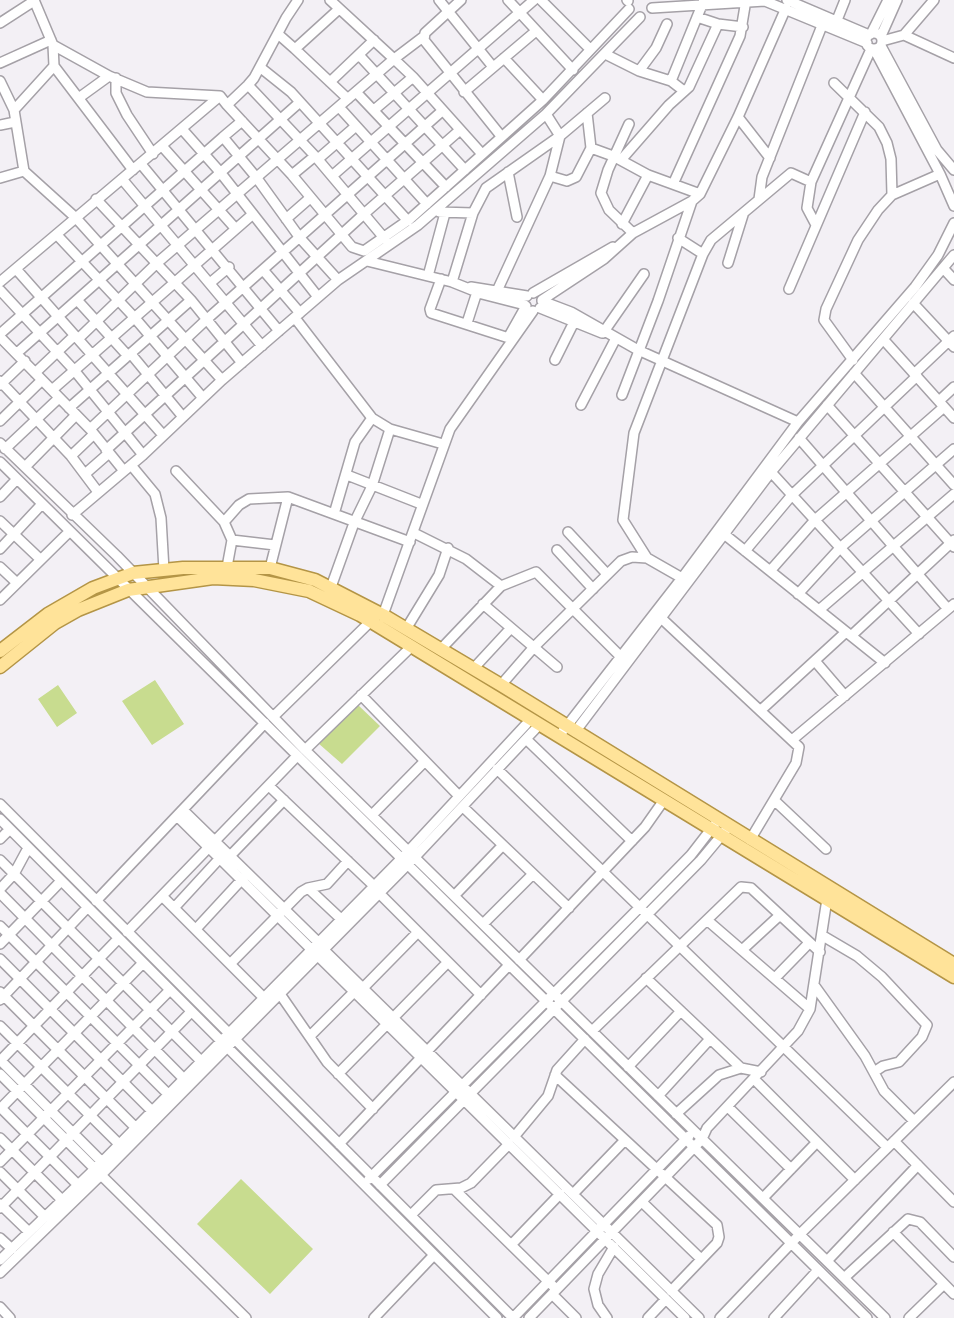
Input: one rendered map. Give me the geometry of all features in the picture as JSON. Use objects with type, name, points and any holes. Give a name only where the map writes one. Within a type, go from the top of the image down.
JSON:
[{"type":"main road","points":[[0,651],[48,614],[116,578],[133,573],[227,567],[270,568],[331,587],[501,685],[664,800],[750,840],[954,964]]},
{"type":"main road","points":[[0,667],[55,623],[128,590],[213,578],[273,583],[309,591],[371,621],[535,722],[566,731],[721,827],[827,899],[954,977]]},
{"type":"street","points":[[227,105],[248,85],[261,68],[298,0]]},
{"type":"street","points":[[330,0],[413,76],[483,154]]},
{"type":"street","points":[[439,0],[446,12],[493,67]]},
{"type":"street","points":[[0,421],[20,402],[57,351],[96,321],[157,263],[256,177],[376,74],[423,37],[446,12],[461,0]]},
{"type":"street","points":[[508,0],[573,70]]},
{"type":"street","points":[[332,176],[409,112],[534,0]]},
{"type":"street","points":[[541,0],[590,49]]},
{"type":"street","points":[[674,182],[743,27],[746,0]]},
{"type":"street","points":[[837,20],[845,0]]},
{"type":"street","points":[[816,225],[807,208],[811,182],[851,97],[874,42],[888,0]]},
{"type":"street","points":[[874,42],[897,0]]},
{"type":"street","points":[[787,4],[823,23],[874,42],[904,35],[934,0]]},
{"type":"street","points":[[0,23],[34,1],[52,43],[54,66],[137,167],[180,208],[279,331]]},
{"type":"street","points":[[72,514],[142,455],[222,380],[338,280],[394,243],[469,172],[546,114],[640,17],[646,15],[652,4],[765,1],[787,4],[837,20],[874,42],[937,150],[954,170]]},
{"type":"street","points":[[671,81],[703,2]]},
{"type":"street","points":[[52,43],[112,77],[147,92],[220,96],[341,235],[352,247],[360,251],[370,249],[430,207],[446,186],[469,172],[501,136],[543,100],[573,70],[628,3],[640,17]]},
{"type":"street","points":[[383,615],[412,538],[421,504],[443,444],[459,413],[534,303],[604,259],[633,233],[692,201],[700,194],[738,117],[787,4]]},
{"type":"street","points":[[295,50],[339,9]]},
{"type":"street","points":[[697,17],[718,24],[743,27]]},
{"type":"street","points":[[759,199],[762,177],[823,23]]},
{"type":"street","points":[[639,70],[656,48],[667,24]]},
{"type":"street","points":[[617,158],[684,91],[694,78],[718,24]]},
{"type":"street","points":[[464,93],[536,31]]},
{"type":"street","points":[[278,34],[348,99]]},
{"type":"street","points":[[904,35],[954,58]]},
{"type":"street","points":[[423,37],[449,75],[501,136]]},
{"type":"street","points":[[330,82],[374,40]]},
{"type":"street","points":[[874,42],[954,206]]},
{"type":"street","points":[[0,63],[52,43]]},
{"type":"street","points":[[605,54],[639,70],[671,81],[684,91]]},
{"type":"street","points":[[359,55],[424,128],[486,188]]},
{"type":"street","points":[[504,58],[543,100]]},
{"type":"street","points":[[14,110],[54,66]]},
{"type":"street","points":[[261,68],[281,82],[408,221]]},
{"type":"street","points":[[374,111],[413,76]]},
{"type":"street","points":[[80,97],[112,77]]},
{"type":"street","points":[[112,77],[126,115],[153,154]]},
{"type":"street","points":[[834,83],[851,97],[879,127],[887,143],[892,195]]},
{"type":"street","points":[[248,85],[317,158],[385,239]]},
{"type":"street","points":[[1,86],[14,110],[24,171],[76,218],[187,338],[222,380]]},
{"type":"street","points":[[356,92],[446,186]]},
{"type":"street","points":[[0,282],[220,96]]},
{"type":"street","points":[[452,282],[473,213],[486,188],[560,136],[605,98]]},
{"type":"street","points":[[17,353],[101,281],[300,102]]},
{"type":"street","points":[[339,106],[430,207],[445,213],[473,213]]},
{"type":"street","points":[[71,456],[108,411],[127,393],[206,320],[350,196],[442,111]]},
{"type":"street","points":[[789,289],[865,112]]},
{"type":"street","points":[[550,176],[567,181],[574,180],[591,148],[587,113]]},
{"type":"street","points":[[497,291],[550,176],[560,136],[546,114]]},
{"type":"street","points":[[738,117],[770,158]]},
{"type":"street","points":[[164,570],[161,518],[155,494],[108,452],[92,432],[0,335],[81,260],[242,121]]},
{"type":"street","points":[[0,125],[15,122]]},
{"type":"street","points":[[629,124],[601,193],[604,203],[633,233]]},
{"type":"street","points":[[292,176],[356,126]]},
{"type":"street","points":[[182,129],[220,172],[282,254],[318,297]]},
{"type":"street","points":[[85,474],[184,376],[460,130]]},
{"type":"street","points":[[223,137],[240,156],[300,238],[338,280]]},
{"type":"street","points":[[162,146],[235,228]]},
{"type":"street","points":[[591,148],[700,194]]},
{"type":"street","points":[[0,178],[24,171]]},
{"type":"street","points":[[508,172],[517,217]]},
{"type":"street","points":[[646,558],[625,525],[623,514],[634,433],[703,254],[711,240],[726,226],[743,215],[791,173],[811,182]]},
{"type":"street","points":[[622,224],[648,174]]},
{"type":"street","points":[[853,360],[825,325],[826,309],[866,227],[892,195],[940,174]]},
{"type":"street","points":[[122,178],[262,346]]},
{"type":"street","points":[[286,219],[310,198]]},
{"type":"street","points":[[96,199],[174,282],[242,363]]},
{"type":"street","points":[[622,395],[658,301],[692,201]]},
{"type":"street","points":[[428,276],[445,213]]},
{"type":"street","points":[[52,390],[152,300],[253,214]]},
{"type":"street","points":[[728,262],[743,215]]},
{"type":"street","points":[[566,731],[660,617],[798,422],[915,287],[938,255],[954,223]]},
{"type":"street","points":[[57,235],[119,300],[203,398]]},
{"type":"street","points":[[678,238],[703,254]]},
{"type":"street","points":[[566,731],[620,656],[720,531],[954,255]]},
{"type":"street","points":[[367,261],[452,282],[473,290],[571,312],[638,350],[798,422]]},
{"type":"street","points":[[210,284],[228,267]]},
{"type":"street","points":[[943,268],[954,280]]},
{"type":"street","points":[[16,269],[163,435]]},
{"type":"street","points":[[264,271],[281,290],[372,418],[390,429],[443,444]]},
{"type":"street","points":[[581,405],[608,334],[644,274]]},
{"type":"street","points":[[441,279],[430,311],[467,323],[509,341]]},
{"type":"street","points":[[0,290],[74,370],[142,455]]},
{"type":"street","points":[[473,290],[497,291],[534,303],[574,322],[608,334]]},
{"type":"street","points":[[467,323],[473,290]]},
{"type":"street","points":[[25,467],[54,438],[90,390],[190,300]]},
{"type":"street","points":[[78,301],[148,374],[183,417]]},
{"type":"street","points":[[745,551],[792,495],[952,342],[913,303]]},
{"type":"street","points":[[555,360],[574,322]]},
{"type":"street","points":[[883,339],[954,418]]},
{"type":"street","points":[[25,361],[1,383],[71,456],[98,492]]},
{"type":"street","points":[[854,373],[954,485]]},
{"type":"street","points":[[770,571],[815,520],[910,436],[954,387]]},
{"type":"street","points":[[59,398],[3,446],[133,573],[269,720],[408,858],[509,965],[867,1318]]},
{"type":"street","points":[[761,710],[814,661],[890,601],[953,543],[827,405]]},
{"type":"street","points":[[334,514],[355,442],[372,418]]},
{"type":"street","points":[[331,587],[354,523],[372,486],[390,429]]},
{"type":"street","points":[[792,741],[951,606],[918,574],[799,438]]},
{"type":"street","points":[[798,594],[840,548],[954,449]]},
{"type":"street","points":[[0,462],[128,590],[269,720]]},
{"type":"street","points":[[176,471],[224,522],[232,540],[227,567]]},
{"type":"street","points":[[771,472],[919,634]]},
{"type":"street","points":[[347,475],[421,504]]},
{"type":"street","points":[[0,497],[17,479]]},
{"type":"street","points":[[819,610],[954,494]]},
{"type":"street","points":[[224,522],[239,505],[249,499],[288,497],[354,523],[448,548],[480,568],[501,586]]},
{"type":"street","points":[[270,568],[288,497]]},
{"type":"street","points":[[0,549],[42,504]]},
{"type":"street","points":[[0,521],[40,559]]},
{"type":"street","points":[[0,600],[69,531]]},
{"type":"street","points":[[720,531],[885,663]]},
{"type":"street","points":[[568,532],[607,574]]},
{"type":"street","points":[[232,540],[275,545]]},
{"type":"street","points":[[406,629],[439,574],[448,548]]},
{"type":"street","points":[[558,550],[593,589]]},
{"type":"street","points":[[501,685],[534,647],[621,561],[632,557],[646,558],[682,578]]},
{"type":"street","points":[[0,567],[17,583]]},
{"type":"street","points":[[440,650],[501,586],[536,572],[620,656]]},
{"type":"street","points":[[483,604],[556,667]]},
{"type":"street","points":[[660,617],[799,747],[800,756],[750,840]]},
{"type":"street","points":[[96,901],[269,720],[371,621]]},
{"type":"street","points":[[472,669],[511,628]]},
{"type":"street","points":[[127,932],[268,786],[412,646]]},
{"type":"street","points":[[814,661],[845,696]]},
{"type":"street","points":[[361,696],[459,796]]},
{"type":"street","points":[[0,1273],[99,1169],[226,1049],[231,1036],[263,997],[318,949],[462,807],[526,739],[535,722]]},
{"type":"street","points":[[408,858],[459,796],[535,722]]},
{"type":"street","points":[[526,739],[632,841]]},
{"type":"street","points":[[301,753],[372,815],[408,858],[454,896],[885,1318]]},
{"type":"street","points":[[372,815],[425,761]]},
{"type":"street","points":[[498,769],[784,1047],[891,1144],[918,1165],[954,1202]]},
{"type":"street","points":[[268,786],[348,861],[481,995]]},
{"type":"street","points":[[230,856],[284,800]]},
{"type":"street","points":[[519,960],[632,841],[664,800]]},
{"type":"street","points":[[774,800],[826,849]]},
{"type":"street","points":[[0,804],[513,1318],[694,1131],[707,1128]]},
{"type":"street","points":[[462,807],[569,908]]},
{"type":"street","points":[[180,813],[212,844],[230,856],[244,876]]},
{"type":"street","points":[[0,819],[190,1013],[497,1318]]},
{"type":"street","points":[[380,1185],[554,1009],[644,911],[691,855],[721,827]]},
{"type":"street","points":[[0,839],[9,829]]},
{"type":"street","points":[[212,844],[220,858],[244,876],[467,1097],[573,1194],[600,1228]]},
{"type":"street","points":[[454,896],[502,845]]},
{"type":"street","points":[[28,848],[14,874],[0,891],[183,1078]]},
{"type":"street","points":[[174,908],[220,858]]},
{"type":"street","points":[[0,860],[200,1060]]},
{"type":"street","points":[[230,964],[308,888],[325,885],[348,861]]},
{"type":"street","points":[[483,924],[533,874]]},
{"type":"street","points":[[196,929],[244,876]]},
{"type":"street","points":[[0,944],[61,881]]},
{"type":"street","points":[[592,1031],[739,888],[745,886],[751,888],[820,952]]},
{"type":"street","points":[[308,888],[341,919]]},
{"type":"street","points":[[0,1260],[78,1185],[99,1169],[119,1144],[219,1041],[231,1036],[280,994],[341,919],[376,890]]},
{"type":"street","points":[[162,896],[263,997]]},
{"type":"street","points":[[529,1318],[694,1148],[702,1139],[707,1128],[801,1026],[810,1009],[827,899]]},
{"type":"street","points":[[87,908],[1,996],[136,1128]]},
{"type":"street","points":[[363,1185],[546,1001],[644,911]]},
{"type":"street","points":[[742,950],[780,915]]},
{"type":"street","points":[[706,920],[810,1009]]},
{"type":"street","points":[[0,926],[168,1094]]},
{"type":"street","points":[[310,1036],[418,932]]},
{"type":"street","points":[[823,936],[857,956],[882,977],[927,1025],[922,1037],[899,1062],[883,1065],[874,1072]]},
{"type":"street","points":[[118,939],[0,1060],[21,1088],[246,1318]]},
{"type":"street","points":[[775,978],[809,943]]},
{"type":"street","points":[[0,960],[152,1111]]},
{"type":"street","points":[[339,1074],[448,962]]},
{"type":"street","points":[[78,1185],[0,1108],[142,964]]},
{"type":"street","points":[[339,1144],[509,965]]},
{"type":"street","points":[[646,978],[741,1068],[757,1076],[855,1180]]},
{"type":"street","points":[[814,985],[874,1072],[884,1091],[914,1121]]},
{"type":"street","points":[[0,1162],[169,991]]},
{"type":"street","points":[[280,994],[339,1074],[373,1108]]},
{"type":"street","points":[[628,1066],[681,1011]]},
{"type":"street","points":[[29,1232],[1,1206],[190,1013]]},
{"type":"street","points":[[0,1026],[119,1144]]},
{"type":"street","points":[[411,1215],[436,1190],[454,1189],[471,1183],[512,1140],[548,1096],[555,1075],[562,1064],[585,1039]]},
{"type":"street","points":[[658,1096],[710,1039]]},
{"type":"street","points":[[676,1114],[719,1075],[741,1068]]},
{"type":"street","points":[[0,1074],[21,1088]]},
{"type":"street","points":[[555,1075],[717,1225],[720,1237],[717,1243],[648,1318]]},
{"type":"street","points":[[720,1318],[791,1243],[954,1082]]},
{"type":"street","points":[[728,1107],[792,1169]]},
{"type":"street","points":[[0,1138],[62,1200]]},
{"type":"street","points":[[512,1140],[560,1194],[609,1236],[669,1295],[685,1318]]},
{"type":"street","points":[[573,1194],[625,1140]]},
{"type":"street","points":[[763,1198],[817,1142]]},
{"type":"street","points":[[827,1261],[918,1165]]},
{"type":"street","points":[[0,1172],[45,1217]]},
{"type":"street","points":[[454,1189],[548,1282],[576,1318]]},
{"type":"street","points":[[511,1245],[560,1194]]},
{"type":"street","points":[[642,1202],[701,1260]]},
{"type":"street","points":[[844,1278],[904,1221],[916,1219],[954,1257]]},
{"type":"street","points":[[893,1232],[954,1294]]},
{"type":"street","points":[[609,1236],[614,1247],[699,1318]]},
{"type":"street","points":[[0,1238],[12,1249]]},
{"type":"street","points":[[607,1318],[598,1305],[594,1289],[598,1274],[614,1247]]},
{"type":"street","points":[[374,1318],[433,1256]]},
{"type":"street","points":[[774,1318],[818,1270]]},
{"type":"street","points":[[909,1318],[944,1284]]},
{"type":"street","points":[[0,1307],[10,1318]]},
{"type":"street","points":[[481,1318],[488,1310]]},
{"type":"green space","points":[[155,680],[184,724],[152,745],[122,701]]},
{"type":"green space","points":[[58,685],[77,713],[57,727],[38,699]]},
{"type":"green space","points":[[357,704],[380,726],[342,764],[318,743]]},
{"type":"green space","points":[[241,1179],[313,1249],[270,1294],[197,1224]]}]
